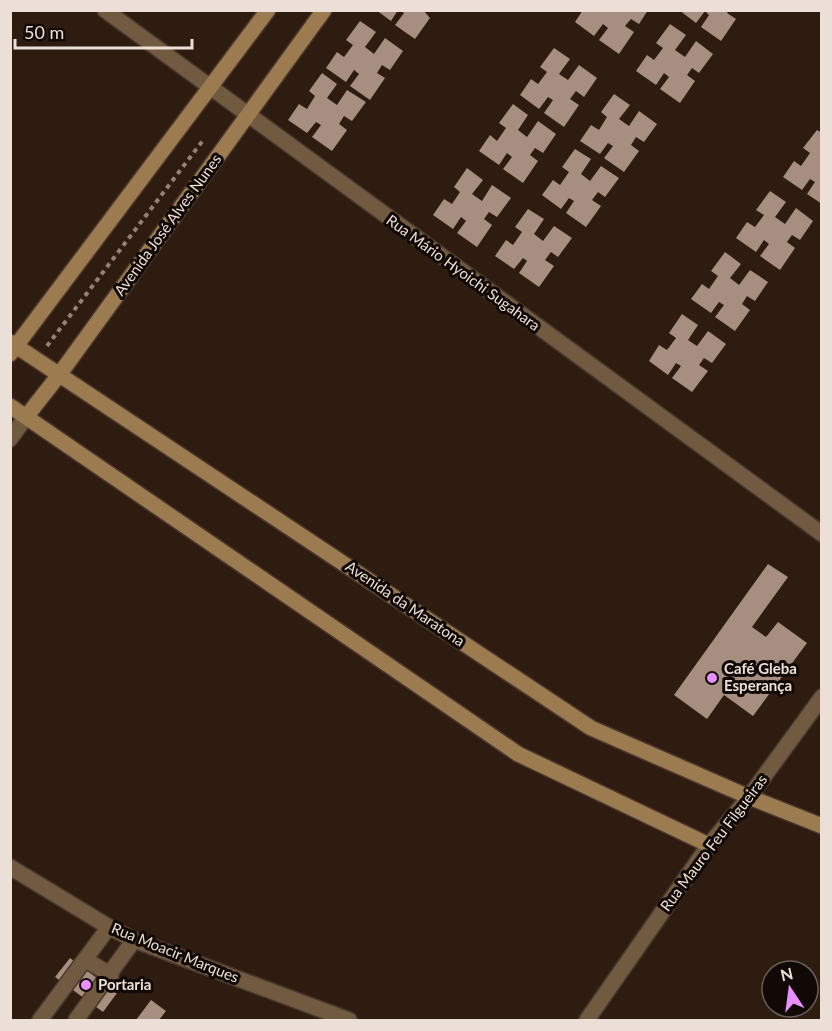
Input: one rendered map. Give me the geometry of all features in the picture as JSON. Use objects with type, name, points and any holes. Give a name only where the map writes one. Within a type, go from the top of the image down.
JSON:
[{"type":"street","name":"Rua Mário Hyoichi Sugahara","points":[[105,10],[822,534]]},
{"type":"street","points":[[12,347],[268,10]]},
{"type":"street","name":"Avenida José Alves Nunes","points":[[10,439],[324,10]]},
{"type":"street","name":"Avenida da Maratona","points":[[12,347],[59,375],[591,728],[749,797],[822,826]]},
{"type":"street","points":[[10,406],[518,754],[709,845]]},
{"type":"street","name":"Rua Mauro Feu Filgueiras","points":[[587,1020],[709,845],[749,797],[822,697]]},
{"type":"street","name":"Rua Moacir Marques","points":[[10,867],[134,940],[349,1020]]},
{"type":"street","points":[[40,1020],[109,927]]},
{"type":"street","points":[[76,1020],[111,975],[134,940]]},
{"type":"street","points":[[86,960],[111,975]]},
{"type":"path","points":[[44,351],[209,132]]},
{"type":"building","points":[[376,10],[398,10],[391,21]]},
{"type":"building","points":[[400,10],[423,10],[430,18],[415,39],[395,25],[404,13]]},
{"type":"building","points":[[583,10],[594,12],[648,10],[639,24],[631,19],[625,26],[634,32],[619,54],[599,40],[608,28],[603,24],[594,36],[575,22]]},
{"type":"building","points":[[679,10],[729,10],[727,13],[736,19],[721,41],[701,27],[709,15],[705,11],[696,23]]},
{"type":"building","points":[[360,21],[376,32],[365,47],[374,54],[385,38],[403,51],[390,70],[382,65],[377,73],[385,78],[370,100],[350,86],[359,74],[354,70],[346,82],[326,68],[337,52],[344,57],[353,45],[346,40]]},
{"type":"building","points":[[670,24],[686,35],[675,50],[685,57],[696,41],[713,54],[699,73],[692,68],[687,75],[695,81],[680,103],[660,89],[669,77],[664,73],[656,85],[636,71],[647,55],[654,60],[663,48],[656,43]]},
{"type":"building","points":[[554,48],[570,59],[559,74],[568,80],[579,65],[597,78],[584,97],[576,91],[570,99],[579,105],[564,127],[544,113],[553,100],[548,97],[539,109],[520,95],[531,79],[538,84],[547,72],[540,67]]},
{"type":"building","points":[[322,73],[337,84],[327,98],[337,105],[347,90],[366,102],[352,121],[344,116],[339,124],[347,130],[332,151],[312,137],[321,125],[316,122],[307,133],[288,120],[299,104],[307,109],[315,96],[309,91]]},
{"type":"building","points":[[614,94],[630,105],[619,119],[629,126],[639,111],[657,124],[644,142],[636,137],[631,145],[639,151],[624,172],[604,158],[613,146],[608,143],[600,154],[580,141],[591,125],[599,130],[607,117],[601,112]]},
{"type":"building","points":[[513,104],[528,115],[518,130],[527,137],[538,121],[556,134],[543,153],[535,148],[530,155],[538,161],[523,183],[503,169],[512,157],[507,153],[499,165],[479,151],[490,135],[497,141],[506,128],[499,123]]},
{"type":"building","points":[[817,130],[822,133],[822,204],[807,194],[815,182],[810,179],[802,190],[783,177],[794,161],[801,166],[810,153],[803,148]]},
{"type":"building","points":[[575,149],[591,159],[581,174],[590,181],[601,166],[619,178],[605,197],[598,192],[592,200],[601,206],[586,227],[566,213],[574,201],[569,198],[561,209],[542,195],[553,180],[560,185],[569,172],[562,167]]},
{"type":"building","points":[[467,168],[483,180],[472,194],[482,201],[492,185],[511,198],[497,217],[489,212],[484,219],[492,225],[477,247],[457,233],[466,221],[461,217],[453,229],[433,215],[444,199],[452,204],[460,192],[454,187]]},
{"type":"building","points":[[770,191],[786,202],[775,217],[785,224],[796,208],[813,221],[800,240],[792,235],[787,242],[795,248],[780,270],[760,256],[769,244],[764,240],[756,252],[736,238],[747,222],[755,227],[764,215],[756,210]]},
{"type":"building","points":[[528,209],[544,219],[534,234],[543,241],[554,226],[572,238],[558,257],[551,252],[545,260],[554,266],[539,287],[519,273],[527,261],[523,258],[514,269],[495,256],[506,240],[513,245],[522,232],[515,227]]},
{"type":"building","points":[[725,252],[741,264],[730,278],[739,285],[750,270],[768,282],[755,301],[747,296],[742,304],[750,310],[735,331],[715,317],[724,305],[719,302],[711,313],[691,299],[702,284],[709,289],[718,276],[711,271]]},
{"type":"building","points":[[682,314],[698,325],[688,340],[697,346],[708,331],[726,344],[712,363],[704,358],[699,365],[708,371],[692,392],[672,378],[681,366],[676,363],[668,375],[649,361],[659,345],[667,350],[676,338],[669,333]]},
{"type":"building","points":[[768,564],[788,577],[752,627],[766,637],[778,622],[807,643],[753,716],[724,695],[707,719],[674,695]]},
{"type":"building","name":"Portaria","points":[[70,958],[117,993],[103,1012],[55,977]]},
{"type":"building","points":[[151,1000],[166,1011],[159,1020],[136,1020]]},
{"type":"place","name":"Café Gleba Esperança","points":[[712,678]]},
{"type":"place","name":"Portaria","points":[[86,985]]}]
